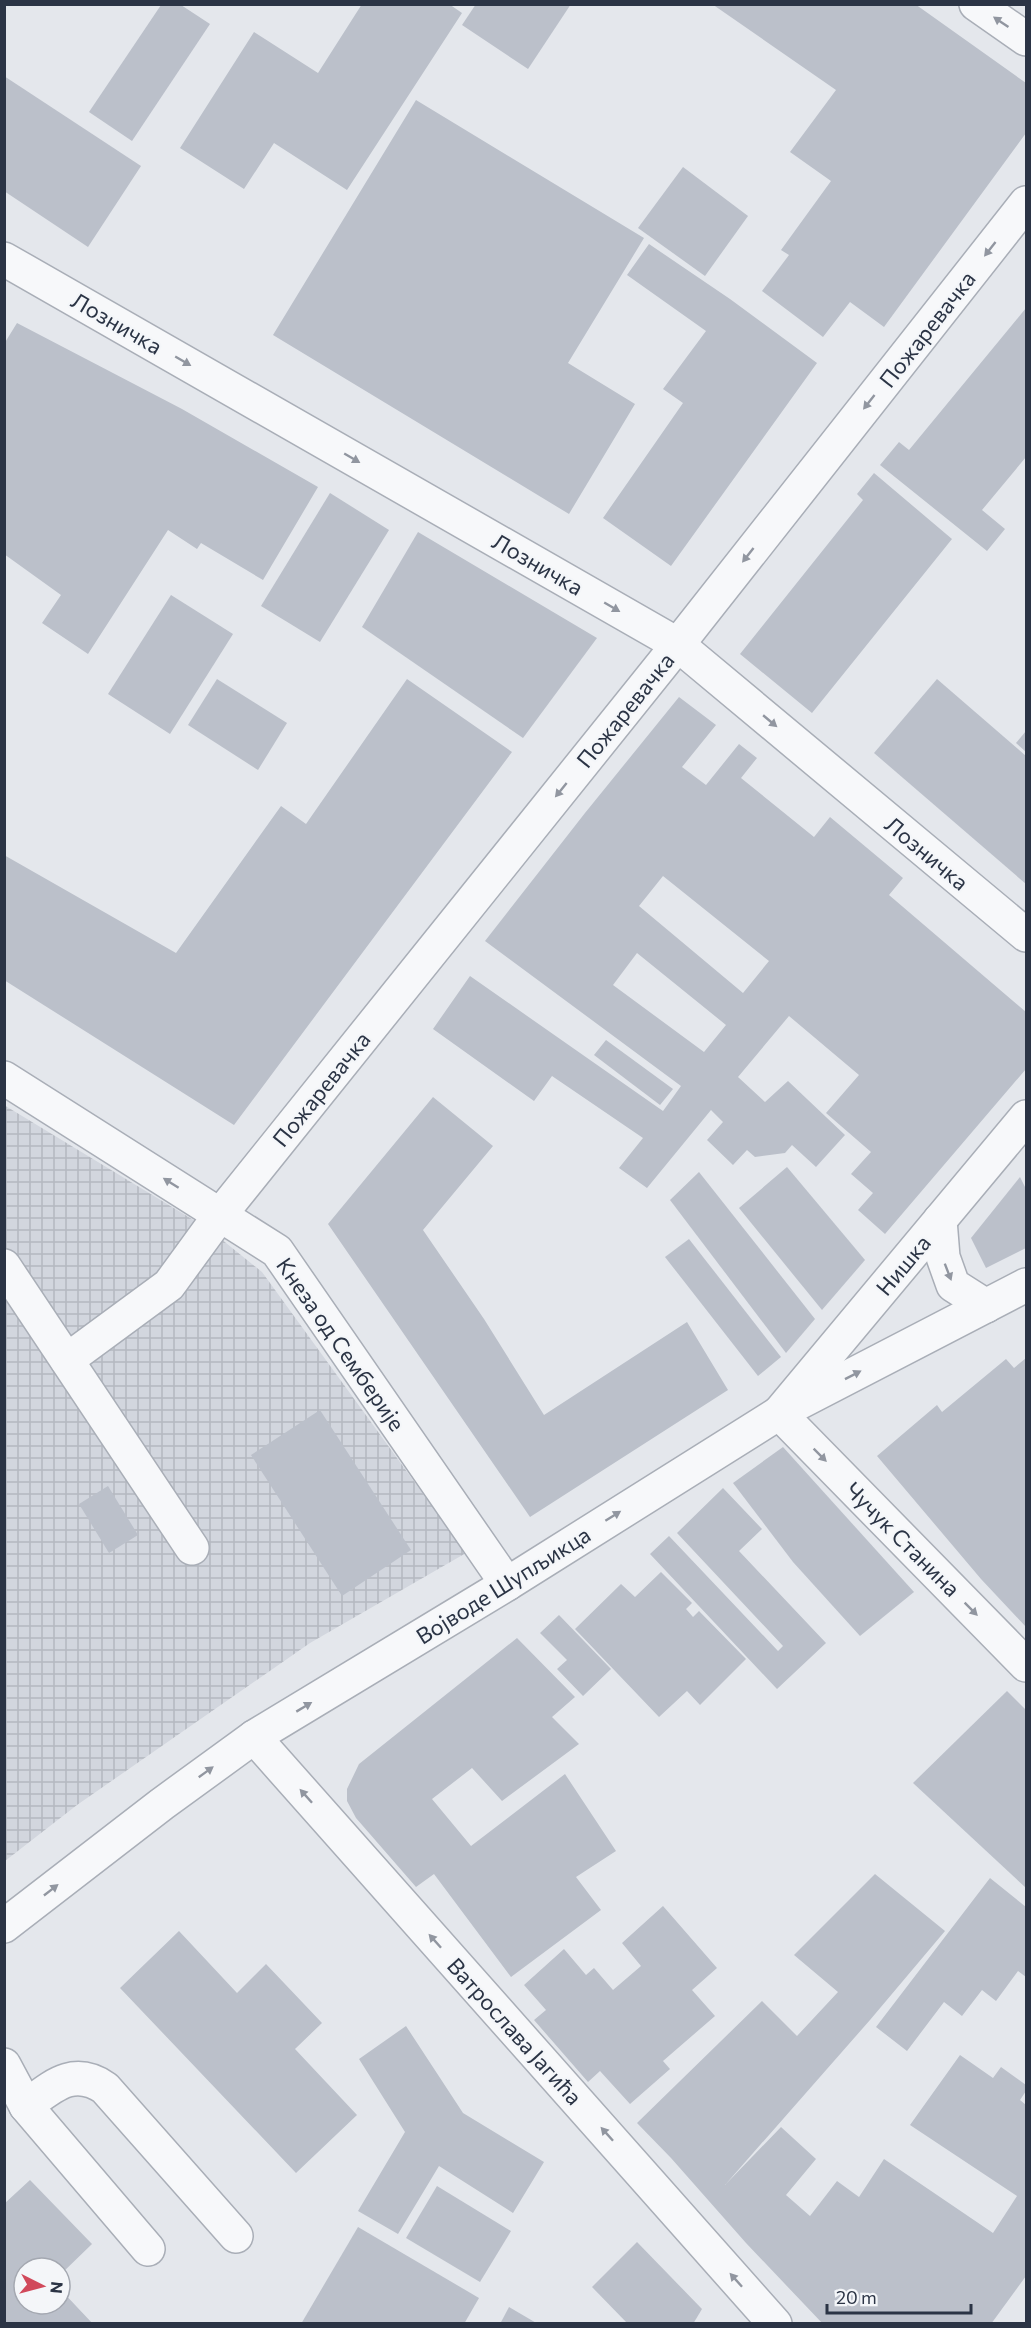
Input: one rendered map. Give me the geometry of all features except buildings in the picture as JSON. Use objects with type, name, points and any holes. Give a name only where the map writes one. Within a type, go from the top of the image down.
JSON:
[{"type":"street","points":[[976,4],[1026,39]]},
{"type":"street","name":"Пожаревачка","points":[[67,1360],[169,1285],[220,1215],[678,644],[1026,203]]},
{"type":"street","name":"Лозничка","points":[[4,259],[678,644],[1026,935]]},
{"type":"street","name":"Кнеза од Семберије","points":[[4,1078],[277,1251],[507,1584]]},
{"type":"street","name":"Нишка","points":[[779,1413],[1026,1117]]},
{"type":"street","points":[[940,1220],[943,1257],[953,1286],[986,1306]]},
{"type":"street","points":[[4,1266],[192,1548]]},
{"type":"street","name":"Војводе Шупљикца","points":[[4,1926],[162,1804],[254,1737],[507,1584],[779,1413],[1026,1285]]},
{"type":"street","name":"Чучук Станина","points":[[779,1413],[1026,1665]]},
{"type":"street","name":"Ватрослава Јагића","points":[[254,1737],[775,2324]]},
{"type":"street","points":[[4,2065],[26,2106],[148,2249]]},
{"type":"street","points":[[26,2106],[62,2082],[76,2078],[95,2081],[105,2088],[236,2236]]},
{"type":"shaded area","points":[[4,1105],[210,1230],[262,1272],[466,1553],[310,1643],[77,1805],[5,1861]]}]
